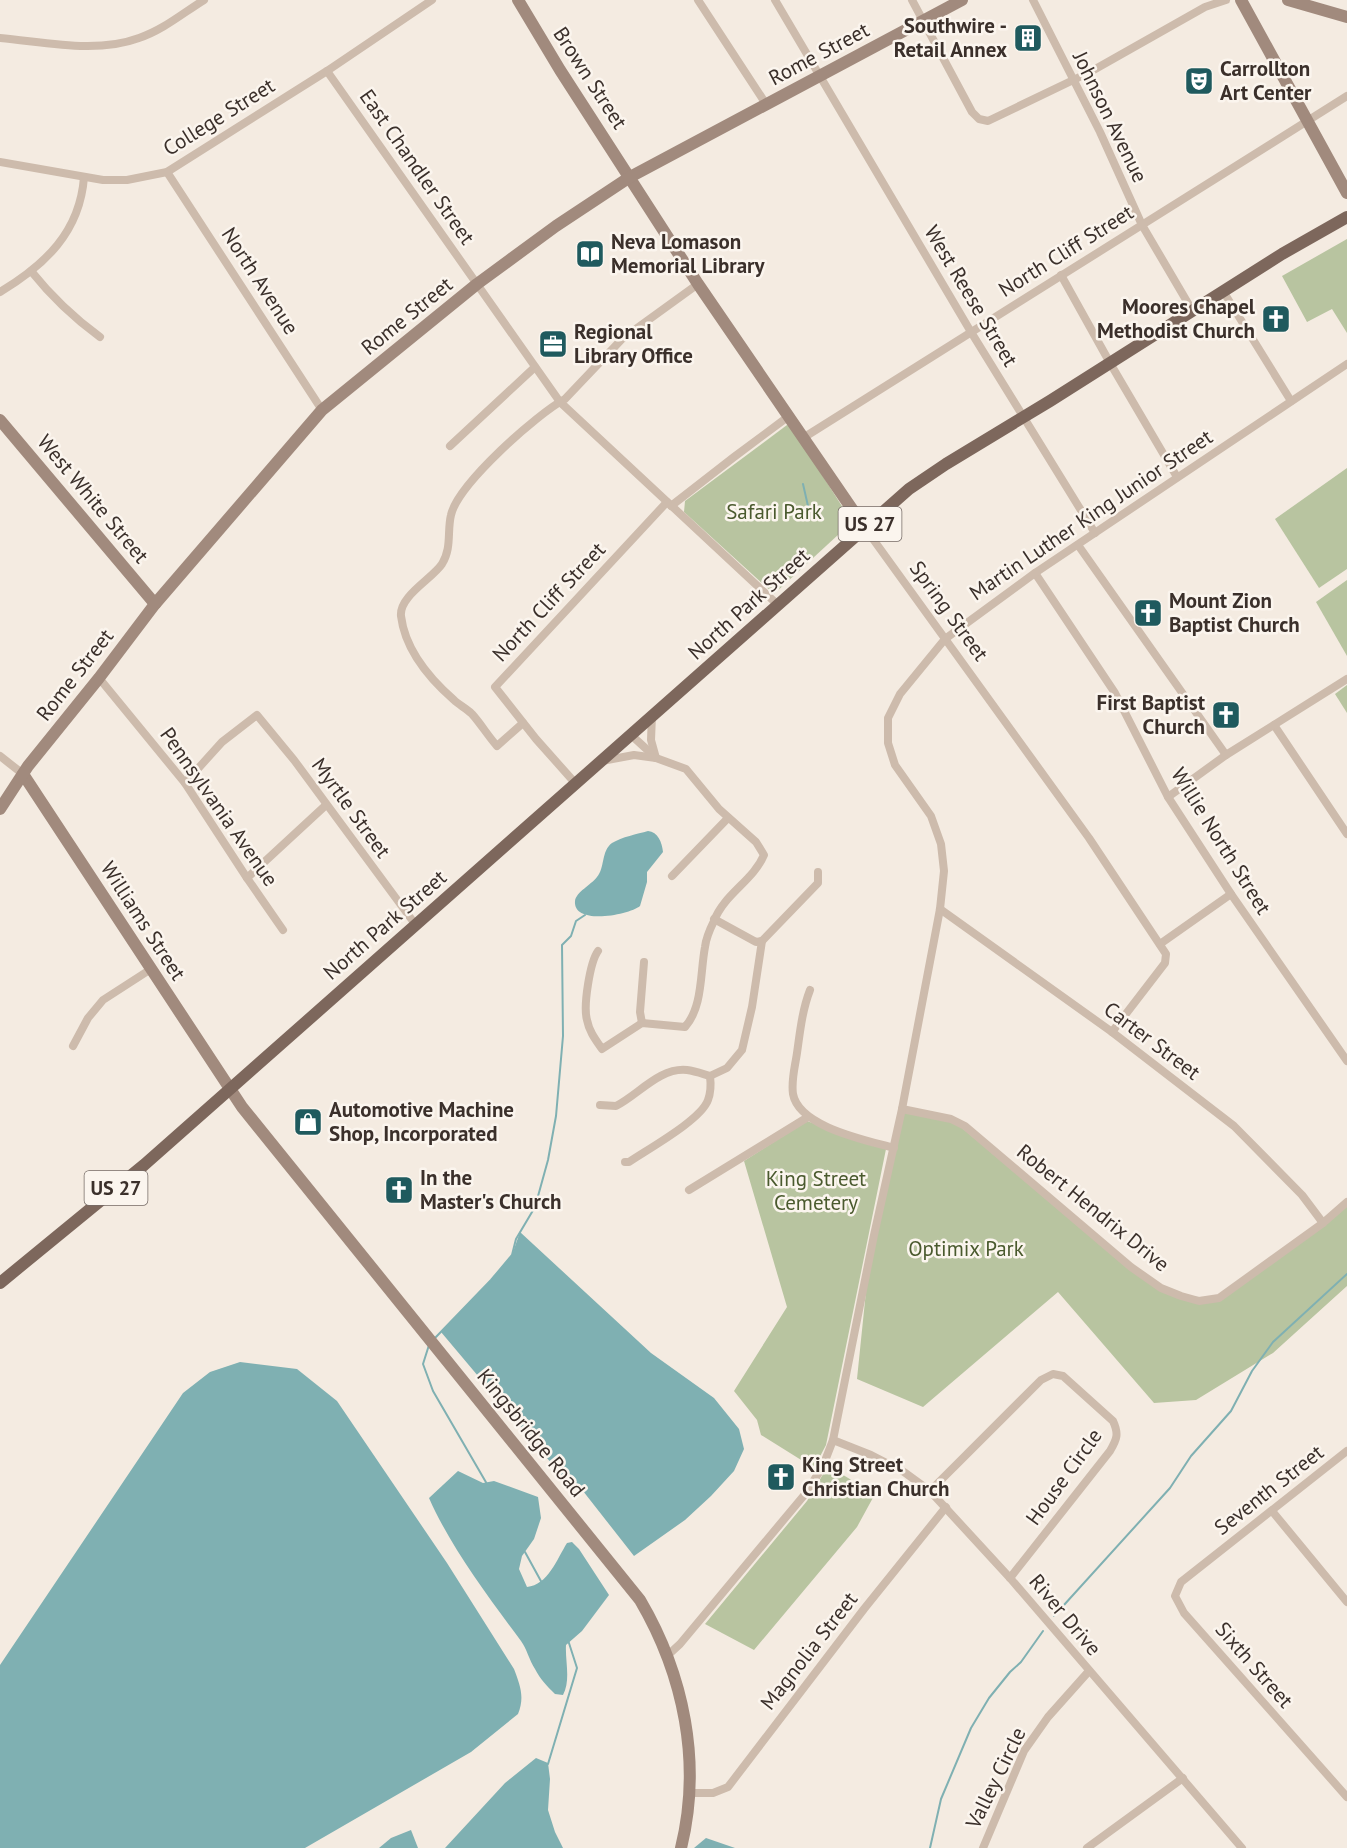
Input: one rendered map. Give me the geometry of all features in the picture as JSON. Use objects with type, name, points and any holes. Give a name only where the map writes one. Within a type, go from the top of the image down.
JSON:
[{"type":"main road","name":"North Park Street","points":[[229,1090],[909,489],[1292,247],[1347,217]]},
{"type":"main road","name":"US 27","points":[[0,1283],[144,1165],[229,1090]]},
{"type":"street","points":[[0,39],[73,45],[109,45],[140,38],[164,26],[190,4],[203,0]]},
{"type":"street","name":"College Street","points":[[0,162],[84,177],[127,180],[167,172],[327,71],[432,0]]},
{"type":"street","name":"Brown Street","points":[[518,0],[560,70],[630,177]]},
{"type":"street","points":[[698,0],[766,104]]},
{"type":"street","name":"West Reese Street","points":[[775,0],[971,332],[1095,533]]},
{"type":"street","points":[[912,0],[972,112],[979,119],[988,121],[1073,80],[1208,3],[1226,0]]},
{"type":"street","name":"Rome Street","points":[[0,809],[24,774],[156,604],[321,411],[477,284],[556,226],[630,177],[962,0]]},
{"type":"street","name":"Johnson Avenue","points":[[1033,0],[1100,132],[1142,225],[1192,310]]},
{"type":"street","points":[[1241,0],[1347,193]]},
{"type":"street","points":[[1248,12],[1254,0]]},
{"type":"street","points":[[1288,0],[1347,17]]},
{"type":"street","name":"East Chandler Street","points":[[327,71],[560,402],[777,605]]},
{"type":"street","name":"North Cliff Street","points":[[803,438],[1347,96]]},
{"type":"street","name":"North Avenue","points":[[167,172],[321,411]]},
{"type":"street","points":[[0,292],[20,280],[57,248],[66,234],[79,203],[84,177]]},
{"type":"street","name":"Spring Street","points":[[630,177],[698,284],[865,528],[1089,838],[1160,944]]},
{"type":"street","points":[[31,270],[47,290],[81,324],[100,337]]},
{"type":"street","points":[[1061,275],[1177,477]]},
{"type":"street","points":[[523,723],[496,747],[470,712],[454,700],[429,674],[412,648],[401,614],[407,599],[442,563],[448,550],[451,514],[462,493],[509,443],[565,399],[622,339],[698,284]]},
{"type":"street","points":[[1223,291],[1291,401]]},
{"type":"street","name":"Martin Luther King Junior Street","points":[[668,1655],[680,1644],[802,1500],[823,1466],[833,1440],[902,1109],[940,909],[944,871],[941,844],[931,816],[894,765],[888,743],[888,718],[900,694],[945,639],[1035,573],[1347,364]]},
{"type":"street","points":[[450,446],[535,367]]},
{"type":"street","name":"North Cliff Street","points":[[576,784],[495,687],[669,504],[789,416]]},
{"type":"street","name":"West White Street","points":[[0,420],[156,604]]},
{"type":"street","points":[[1078,545],[1226,755]]},
{"type":"street","name":"Willie North Street","points":[[1035,573],[1115,693],[1168,797],[1231,894],[1347,1061]]},
{"type":"street","name":"Pennsylvania Avenue","points":[[99,678],[185,783],[283,930]]},
{"type":"street","points":[[1168,797],[1226,755],[1347,679]]},
{"type":"street","name":"Myrtle Street","points":[[185,783],[222,742],[257,715],[294,760],[415,924]]},
{"type":"street","points":[[652,715],[651,740],[656,758]]},
{"type":"street","points":[[1274,725],[1347,834]]},
{"type":"street","points":[[630,734],[656,758]]},
{"type":"street","points":[[598,951],[594,957],[590,978],[586,1017],[591,1034],[602,1049],[642,1023],[685,1027],[690,1021],[697,1001],[705,945],[714,919],[720,907],[760,865],[764,855],[756,843],[728,818],[686,770],[656,758],[634,755],[602,762]]},
{"type":"street","points":[[0,756],[24,774]]},
{"type":"street","name":"Williams Street","points":[[24,774],[229,1090]]},
{"type":"street","points":[[247,878],[326,805]]},
{"type":"street","points":[[672,876],[728,818]]},
{"type":"street","points":[[600,1105],[616,1107],[672,1071],[686,1070],[710,1076],[728,1068],[742,1050],[752,1007],[762,941],[818,882],[818,872]]},
{"type":"street","points":[[1112,1032],[1165,963],[1166,954],[1160,944],[1231,894]]},
{"type":"street","name":"Carter Street","points":[[940,909],[1112,1032],[1234,1126],[1302,1195],[1323,1223]]},
{"type":"street","points":[[714,919],[756,942],[762,941]]},
{"type":"street","points":[[642,1023],[640,1012],[644,962]]},
{"type":"street","points":[[73,1046],[88,1018],[103,1000],[151,969]]},
{"type":"street","points":[[810,990],[804,1006],[792,1079],[793,1096],[801,1111],[808,1117],[845,1133],[894,1149]]},
{"type":"street","points":[[625,1162],[629,1162],[695,1118],[708,1102],[711,1089],[710,1076]]},
{"type":"street","name":"Kingsbridge Road","points":[[229,1090],[320,1206],[630,1586],[655,1624],[668,1655],[683,1708],[690,1762],[690,1793],[681,1848]]},
{"type":"street","name":"Robert Hendrix Drive","points":[[902,1109],[951,1119],[965,1126],[1131,1267],[1161,1288],[1199,1301],[1219,1298],[1323,1223],[1347,1202]]},
{"type":"street","points":[[689,1190],[808,1117]]},
{"type":"street","name":"House Circle","points":[[930,1491],[1041,1380],[1053,1374],[1063,1376],[1113,1421],[1118,1430],[1118,1438],[1110,1451],[1010,1578]]},
{"type":"street","name":"River Drive","points":[[833,1440],[871,1455],[904,1472],[930,1491],[1010,1578],[1242,1848]]},
{"type":"street","name":"Seventh Street","points":[[1213,1557],[1347,1451]]},
{"type":"street","name":"Magnolia Street","points":[[690,1793],[713,1793],[728,1787],[864,1609],[946,1507]]},
{"type":"street","points":[[1272,1511],[1347,1602]]},
{"type":"street","name":"Sixth Street","points":[[1213,1557],[1181,1582],[1175,1596],[1184,1612],[1347,1797]]},
{"type":"street","name":"Valley Circle","points":[[983,1848],[1024,1751],[1047,1717],[1089,1671]]},
{"type":"street","points":[[1086,1848],[1183,1778]]},
{"type":"green space","points":[[1347,239],[1347,333],[1332,309],[1307,322],[1282,276]]},
{"type":"green space","name":"Safari Park","points":[[787,425],[791,426],[852,522],[774,594],[684,512],[685,501]]},
{"type":"green space","points":[[1347,468],[1347,569],[1319,588],[1275,519]]},
{"type":"green space","points":[[1347,580],[1347,656],[1316,602]]},
{"type":"green space","points":[[1347,685],[1347,713],[1335,694]]},
{"type":"green space","name":"Optimix Park","points":[[902,1109],[951,1119],[1131,1267],[1181,1296],[1219,1298],[1347,1202],[1347,1286],[1273,1353],[1196,1400],[1154,1403],[1058,1292],[923,1407],[857,1379],[869,1262]]},
{"type":"green space","name":"King Street Cemetery","points":[[807,1121],[886,1149],[826,1445],[814,1468],[761,1435],[757,1420],[734,1391],[787,1307],[744,1161]]},
{"type":"green space","points":[[828,1466],[875,1494],[857,1527],[754,1650],[705,1624],[807,1501]]},
{"type":"water","points":[[648,831],[659,838],[663,852],[647,872],[647,882],[640,906],[625,913],[603,916],[583,914],[577,909],[576,898],[599,873],[609,846],[620,839]]},
{"type":"water","points":[[520,1232],[651,1353],[714,1398],[739,1429],[744,1449],[734,1471],[685,1520],[634,1556],[583,1491],[563,1477],[441,1332],[512,1255]]},
{"type":"water","points":[[240,1362],[297,1369],[337,1401],[447,1563],[514,1669],[521,1697],[518,1714],[471,1752],[305,1848],[0,1848],[0,1665],[183,1393],[210,1372]]},
{"type":"water","points":[[458,1471],[483,1483],[494,1481],[538,1497],[541,1518],[534,1539],[522,1556],[519,1569],[527,1587],[541,1582],[567,1543],[572,1542],[609,1595],[582,1631],[566,1645],[567,1677],[563,1695],[555,1694],[539,1676],[523,1644],[459,1553],[429,1498]]},
{"type":"water","points":[[536,1758],[548,1763],[550,1779],[548,1810],[563,1848],[445,1848],[505,1783]]},
{"type":"water","points":[[411,1830],[418,1848],[379,1848],[391,1838]]},
{"type":"water","points":[[706,1838],[735,1848],[694,1848]]},
{"type":"waterway","points":[[803,484],[811,511]]},
{"type":"waterway","points":[[435,1338],[512,1255],[516,1239],[535,1207],[548,1160],[556,1116],[563,1036],[562,945],[571,936],[576,921],[585,915]]},
{"type":"waterway","points":[[1054,1616],[1170,1488],[1191,1456],[1231,1411],[1252,1371],[1273,1342],[1347,1274]]},
{"type":"waterway","points":[[429,1345],[423,1364],[433,1391],[487,1484]]},
{"type":"waterway","points":[[525,1552],[542,1583]]},
{"type":"waterway","points":[[930,1848],[941,1799],[971,1728],[989,1698],[1021,1662],[1043,1631]]},
{"type":"waterway","points":[[548,1764],[577,1668],[568,1640]]},
{"type":"place","name":"Southwire - Retail Annex","points":[[1028,38]]},
{"type":"place","name":"Carrollton Art Center","points":[[1199,81]]},
{"type":"place","name":"Neva Lomason Memorial Library","points":[[590,254]]},
{"type":"place","name":"Moores Chapel Methodist Church","points":[[1276,319]]},
{"type":"place","name":"Regional Library Office","points":[[553,344]]},
{"type":"place","name":"Mount Zion Baptist Church","points":[[1148,613]]},
{"type":"place","name":"First Baptist Church","points":[[1226,715]]},
{"type":"place","name":"Automotive Machine Shop, Incorporated","points":[[308,1122]]},
{"type":"place","name":"In the Master's Church","points":[[399,1190]]},
{"type":"place","name":"King Street Christian Church","points":[[781,1477]]}]
